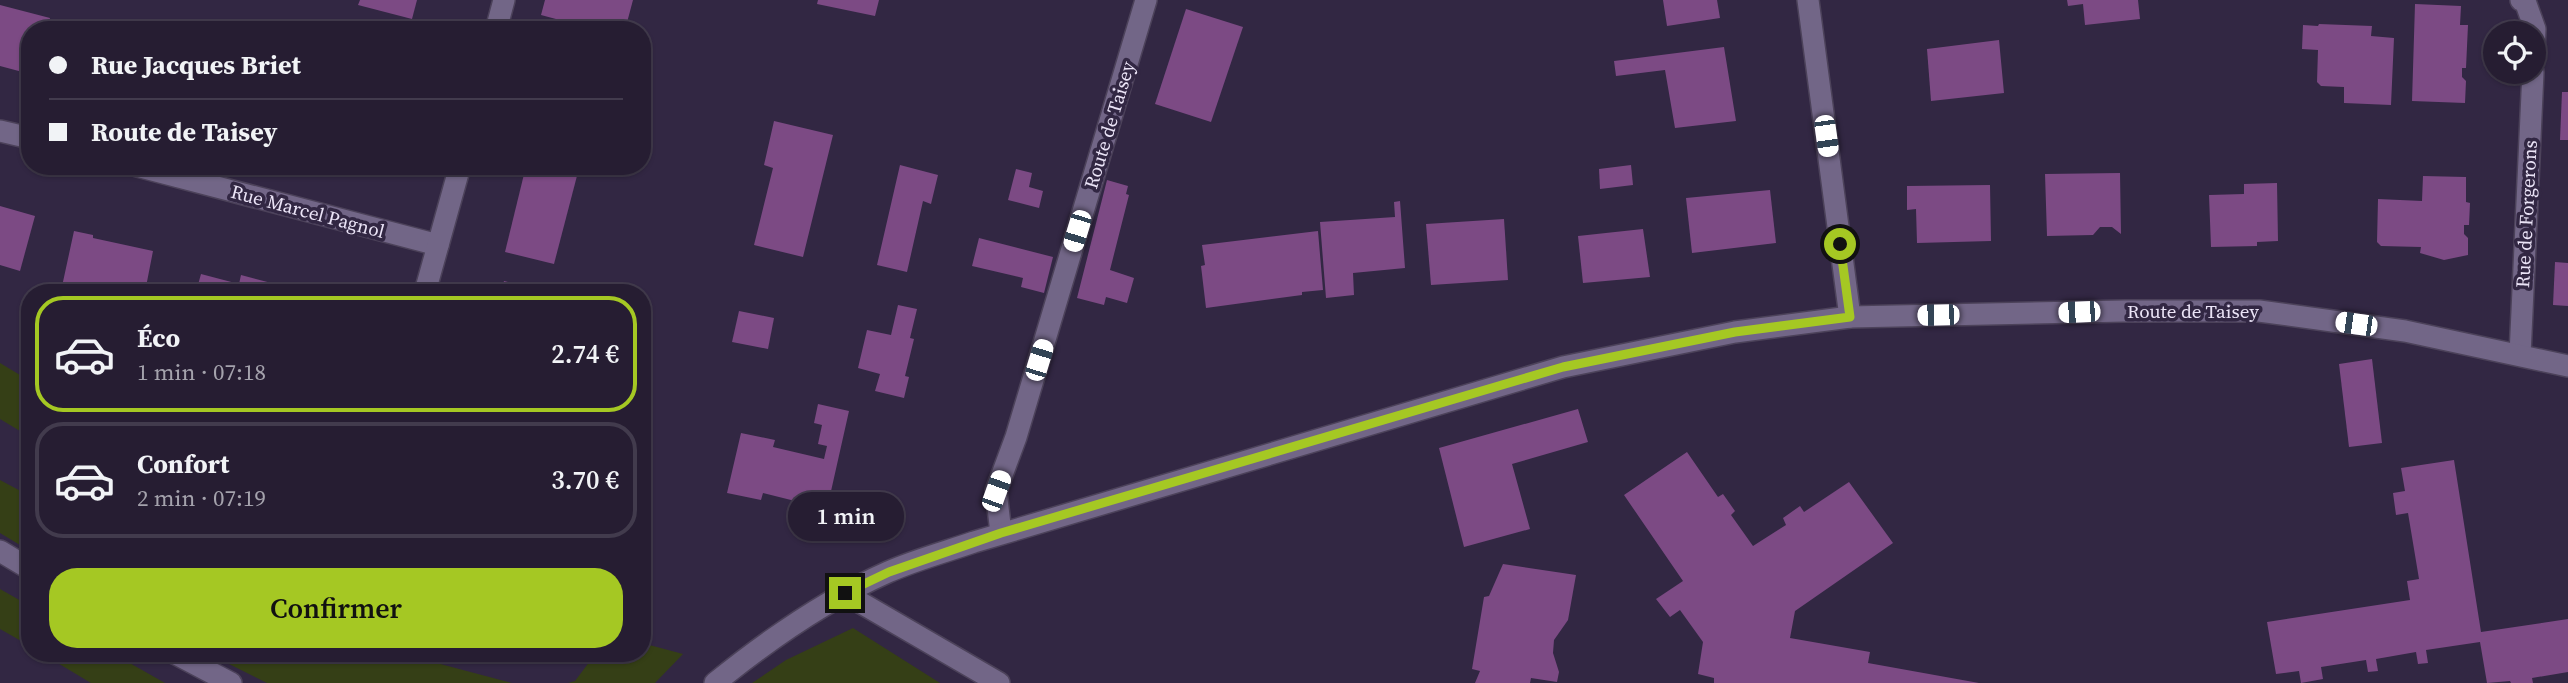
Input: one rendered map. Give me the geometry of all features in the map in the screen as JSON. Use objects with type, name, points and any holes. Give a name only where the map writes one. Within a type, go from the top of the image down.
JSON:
[{"type":"street","points":[[498,21],[504,0]]},
{"type":"street","name":"Route de Taisey","points":[[1001,533],[996,491],[1016,437],[1146,0]]},
{"type":"street","points":[[1808,0],[1850,317]]},
{"type":"street","points":[[2521,0],[2525,1],[2532,21]]},
{"type":"street","name":"Rue de Forgerons","points":[[2520,355],[2532,84]]},
{"type":"street","points":[[0,131],[21,136]]},
{"type":"street","name":"Rue Marcel Pagnol","points":[[171,175],[438,245]]},
{"type":"street","points":[[427,284],[457,175]]},
{"type":"street","name":"Route de Taisey","points":[[715,683],[760,646],[845,593],[889,572],[1001,533],[1563,367],[1735,332],[1850,317],[2259,311],[2404,331],[2568,366]]},
{"type":"street","points":[[0,551],[21,564]]},
{"type":"street","points":[[845,593],[999,683]]},
{"type":"street","points":[[191,662],[231,683]]},
{"type":"green space","points":[[0,363],[21,376],[21,432],[0,419]]},
{"type":"green space","points":[[0,480],[21,491],[21,546],[0,533]]},
{"type":"green space","points":[[0,589],[21,601],[21,641],[0,629]]},
{"type":"green space","points":[[853,628],[940,683],[752,683],[786,660]]},
{"type":"green space","points":[[651,645],[683,654],[655,683],[568,683],[575,681],[589,662],[651,662]]},
{"type":"green space","points":[[56,662],[128,662],[165,683],[91,683]]},
{"type":"green space","points":[[225,662],[433,662],[512,683],[267,683]]},
{"type":"building","points":[[360,0],[417,0],[412,19],[358,5]]},
{"type":"building","points":[[545,0],[633,0],[627,21],[563,21],[541,15]]},
{"type":"building","points":[[818,0],[879,0],[875,16],[817,4]]},
{"type":"building","points":[[1663,0],[1717,0],[1720,18],[1667,26]]},
{"type":"building","points":[[2067,0],[2138,0],[2140,19],[2085,25],[2083,4],[2068,6]]},
{"type":"building","points":[[2415,4],[2461,6],[2460,25],[2468,25],[2466,68],[2462,68],[2462,77],[2466,81],[2465,103],[2412,101]]},
{"type":"building","points":[[0,5],[50,18],[49,21],[21,21],[21,72],[0,66]]},
{"type":"building","points":[[1186,9],[1243,27],[1211,122],[1155,104]]},
{"type":"building","points":[[2303,25],[2372,26],[2371,36],[2394,38],[2391,105],[2344,103],[2344,87],[2321,86],[2317,82],[2318,50],[2302,49]]},
{"type":"building","points":[[1999,40],[2004,93],[1931,101],[1927,49]]},
{"type":"building","points":[[1724,47],[1736,121],[1675,128],[1665,70],[1616,76],[1614,61]]},
{"type":"building","points":[[2562,92],[2568,92],[2568,140],[2560,140]]},
{"type":"building","points":[[774,121],[833,135],[803,257],[754,245],[773,168],[764,165]]},
{"type":"building","points":[[900,165],[938,175],[931,204],[923,201],[907,272],[877,265]]},
{"type":"building","points":[[1631,165],[1633,185],[1600,189],[1599,169]]},
{"type":"building","points":[[1016,169],[1032,173],[1029,187],[1043,191],[1039,208],[1008,200]]},
{"type":"building","points":[[2120,173],[2121,234],[2112,227],[2100,227],[2093,235],[2047,236],[2045,174]]},
{"type":"building","points":[[524,175],[577,175],[554,264],[505,252]]},
{"type":"building","points":[[2423,176],[2466,177],[2466,202],[2470,203],[2469,225],[2464,225],[2464,234],[2468,238],[2468,255],[2444,260],[2420,253],[2421,247],[2381,246],[2377,242],[2378,199],[2422,201]]},
{"type":"building","points":[[1107,180],[1128,186],[1126,194],[1129,195],[1110,270],[1134,278],[1127,303],[1106,297],[1104,305],[1077,298]]},
{"type":"building","points":[[2277,183],[2278,241],[2257,242],[2257,246],[2211,247],[2209,195],[2244,194],[2244,184]]},
{"type":"building","points":[[1990,185],[1991,241],[1917,243],[1916,209],[1907,210],[1907,186]]},
{"type":"building","points":[[1770,190],[1776,243],[1692,253],[1686,198]]},
{"type":"building","points":[[1400,201],[1405,268],[1353,273],[1354,295],[1326,298],[1320,222],[1395,217],[1394,202]]},
{"type":"building","points":[[0,206],[35,216],[20,271],[0,265]]},
{"type":"building","points":[[1504,219],[1508,280],[1431,285],[1426,224]]},
{"type":"building","points":[[1643,229],[1650,277],[1583,283],[1578,236]]},
{"type":"building","points":[[74,231],[93,235],[93,238],[153,251],[147,284],[63,284]]},
{"type":"building","points":[[1318,231],[1323,290],[1206,308],[1201,266],[1205,265],[1202,245]]},
{"type":"building","points":[[979,238],[1053,257],[1044,293],[1021,287],[1023,278],[972,266]]},
{"type":"building","points":[[2555,262],[2568,263],[2568,306],[2553,305]]},
{"type":"building","points":[[201,274],[239,284],[198,284]]},
{"type":"building","points":[[241,275],[275,284],[239,284]]},
{"type":"building","points":[[898,305],[917,309],[910,338],[914,339],[905,376],[909,377],[904,398],[875,391],[880,374],[858,368],[867,330],[891,335]]},
{"type":"building","points":[[739,311],[774,318],[768,349],[732,342]]},
{"type":"building","points":[[2372,359],[2382,443],[2349,447],[2339,364]]},
{"type":"building","points":[[818,404],[849,411],[827,509],[763,493],[761,500],[727,493],[741,433],[775,440],[773,447],[824,459],[827,446],[818,444],[822,425],[814,423]]},
{"type":"building","points":[[1578,409],[1588,442],[1512,464],[1530,529],[1464,547],[1439,448]]},
{"type":"building","points":[[1687,452],[1718,497],[1723,494],[1735,511],[1731,515],[1753,546],[1786,525],[1783,518],[1800,506],[1804,512],[1849,482],[1893,543],[1795,611],[1790,638],[1870,652],[1868,663],[1979,683],[1714,683],[1714,678],[1698,674],[1703,642],[1680,610],[1670,617],[1656,599],[1683,581],[1624,495]]},
{"type":"building","points":[[2454,460],[2481,632],[2568,619],[2568,672],[2532,678],[2533,683],[2487,683],[2480,642],[2426,650],[2428,663],[2418,664],[2416,652],[2376,659],[2378,671],[2368,672],[2366,660],[2321,667],[2323,679],[2301,683],[2299,671],[2276,674],[2267,622],[2410,600],[2407,581],[2419,579],[2408,513],[2396,515],[2393,493],[2405,491],[2401,468]]},
{"type":"building","points":[[1503,564],[1576,575],[1568,620],[1554,640],[1553,653],[1559,672],[1557,682],[1531,678],[1530,683],[1475,683],[1480,671],[1472,669],[1484,597],[1489,596]]},
{"type":"route","points":[[845,593],[889,572],[974,541],[1563,367],[1735,332],[1850,317],[1840,244]]}]
